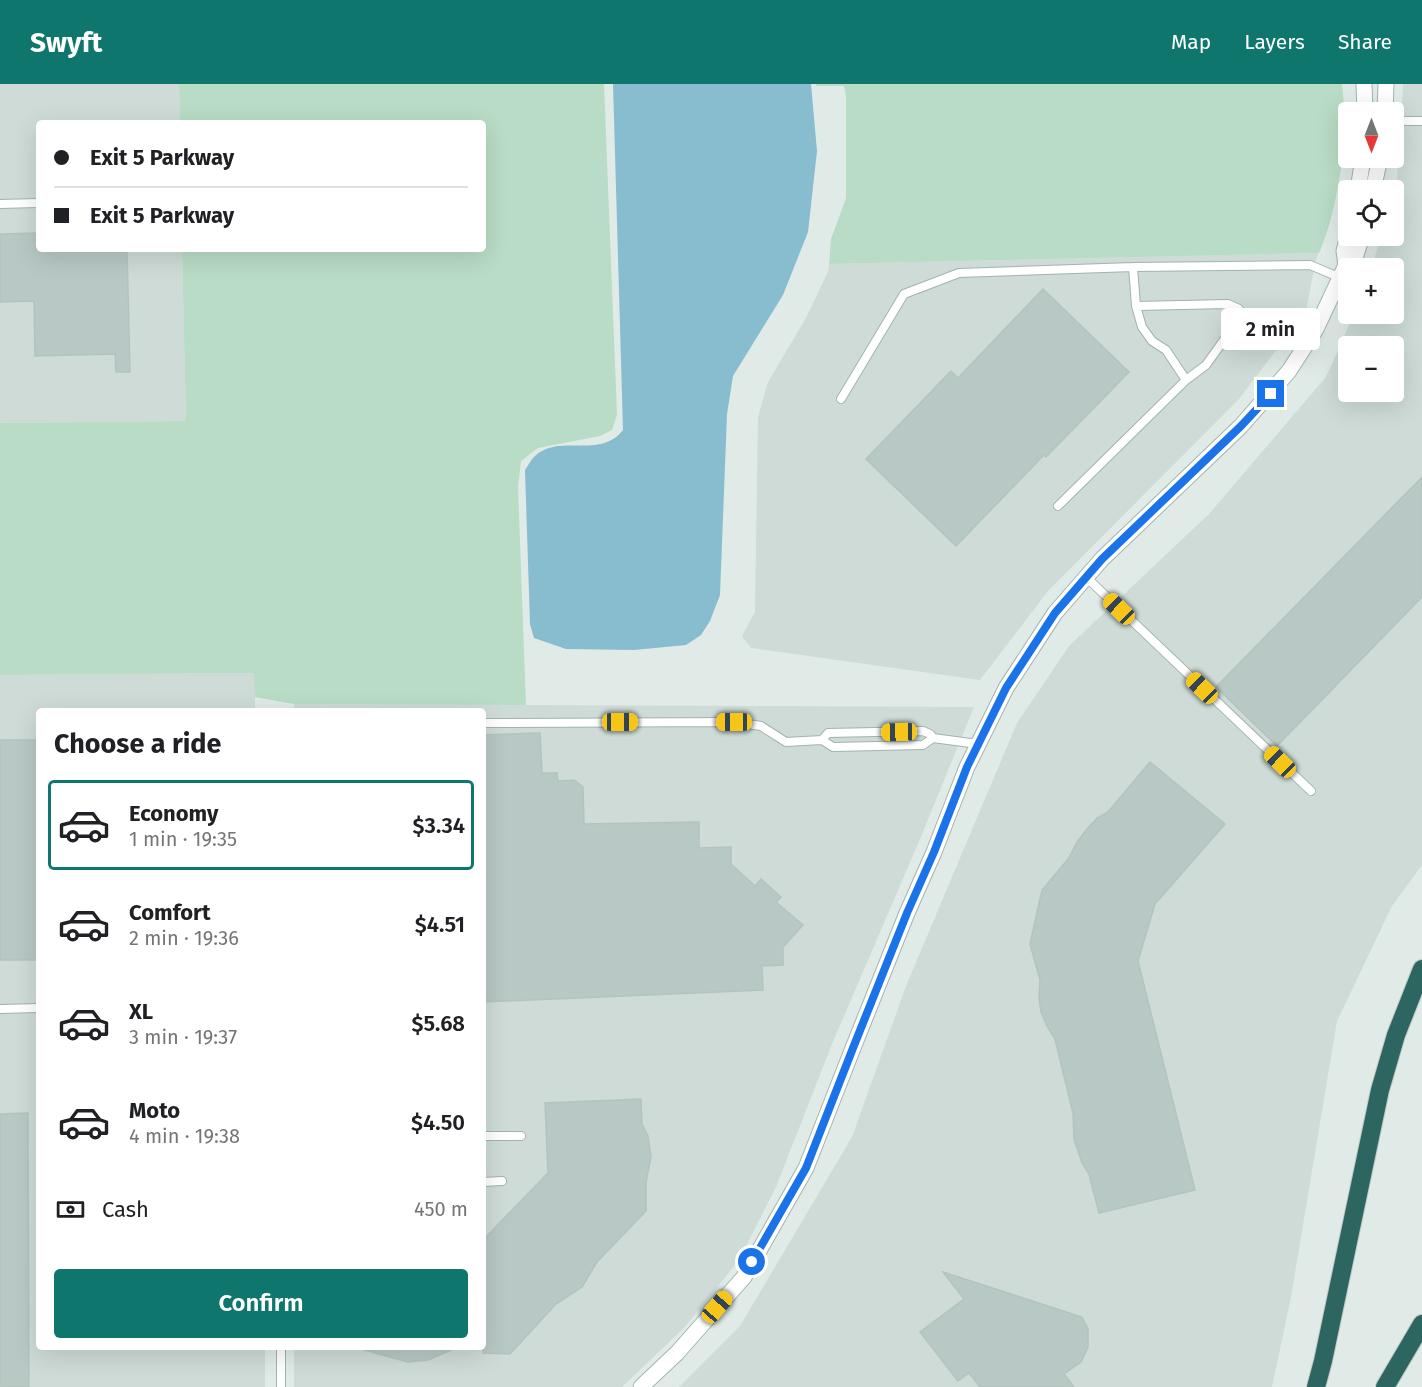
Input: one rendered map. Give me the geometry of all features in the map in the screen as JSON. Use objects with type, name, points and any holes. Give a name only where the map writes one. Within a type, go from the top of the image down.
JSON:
[{"type":"highway","points":[[1316,1387],[1380,1090],[1396,1035],[1422,969]]},
{"type":"highway","points":[[1385,1387],[1422,1324]]},
{"type":"street","points":[[1364,84],[1365,102]]},
{"type":"street","points":[[1385,102],[1386,84]]},
{"type":"street","points":[[641,1387],[677,1353],[744,1277],[806,1168],[967,767],[1006,688],[1055,613],[1102,559],[1241,426],[1271,394],[1302,352],[1338,283]]},
{"type":"lane","points":[[1404,121],[1422,121]]},
{"type":"lane","points":[[0,204],[36,203]]},
{"type":"lane","points":[[841,399],[904,294],[959,273],[1133,267],[1310,265],[1338,271]]},
{"type":"lane","points":[[1133,267],[1136,306],[1142,327],[1152,341],[1166,350],[1186,380]]},
{"type":"lane","points":[[1058,506],[1186,380],[1206,365],[1239,320],[1239,309],[1228,304],[1136,306]]},
{"type":"lane","points":[[1086,577],[1311,791]]},
{"type":"lane","points":[[486,723],[734,722],[761,726],[786,742],[822,740],[833,747],[923,745],[933,738]]},
{"type":"lane","points":[[822,740],[828,734],[923,731],[933,738],[978,744]]},
{"type":"lane","points":[[0,1009],[36,1008]]},
{"type":"lane","points":[[486,1136],[521,1136]]},
{"type":"lane","points":[[486,1182],[502,1181]]},
{"type":"lane","points":[[281,1350],[281,1387]]},
{"type":"shaded area","points":[[0,84],[179,84],[180,120],[36,120],[36,252],[182,252],[186,421],[0,423]]},
{"type":"shaded area","points":[[1403,84],[1422,84],[1422,865],[1392,906],[1337,1021],[1291,1297],[1272,1387],[679,1387],[740,1326],[852,1137],[906,986],[1017,723],[1069,646],[1209,514],[1326,377],[1338,350],[1338,402],[1404,402],[1404,336],[1344,336],[1350,324],[1404,324],[1404,258],[1374,258],[1379,246],[1404,246],[1404,180],[1397,180],[1398,168],[1404,168]]},
{"type":"shaded area","points":[[1319,253],[1306,311],[1239,399],[1048,591],[980,680],[751,648],[742,636],[755,612],[758,417],[768,382],[806,318],[828,272],[829,264]]},
{"type":"shaded area","points":[[255,673],[255,708],[36,708],[36,1350],[265,1350],[265,1387],[0,1387],[0,675]]},
{"type":"shaded area","points":[[294,704],[974,707],[832,1044],[776,1187],[739,1260],[684,1328],[622,1387],[294,1387],[294,1350],[486,1350],[486,708],[294,708]]},
{"type":"green space","points":[[179,84],[604,84],[617,415],[612,430],[600,436],[538,448],[521,461],[518,487],[526,705],[294,704],[255,697],[254,673],[0,675],[0,423],[186,421],[182,252],[486,252],[486,120],[180,120]]},
{"type":"green space","points":[[816,84],[1342,84],[1343,102],[1338,102],[1338,168],[1341,168],[1338,188],[1319,253],[829,264],[831,239],[846,198],[846,96],[844,86],[816,86]]},
{"type":"water","points":[[613,84],[811,84],[817,151],[808,232],[783,295],[733,376],[727,414],[720,595],[710,621],[701,635],[686,645],[634,650],[566,649],[534,638],[530,624],[525,470],[540,452],[561,446],[604,443],[623,430]]},
{"type":"building","points":[[36,233],[36,252],[127,252],[130,372],[116,372],[115,354],[35,356],[34,301],[0,302],[0,234]]},
{"type":"building","points":[[1043,289],[1129,372],[956,546],[866,459],[951,371],[958,378]]},
{"type":"building","points":[[1422,477],[1422,597],[1277,746],[1216,687]]},
{"type":"building","points":[[540,733],[542,773],[557,773],[558,781],[574,780],[583,787],[584,824],[699,822],[699,848],[731,847],[731,864],[755,886],[761,879],[781,897],[776,902],[803,925],[783,947],[783,965],[762,966],[763,990],[486,1002],[486,735]]},
{"type":"building","points":[[0,740],[36,740],[36,960],[0,960]]},
{"type":"building","points":[[1150,762],[1225,824],[1155,904],[1138,961],[1195,1190],[1099,1213],[1089,1174],[1082,1163],[1074,1139],[1073,1113],[1055,1039],[1041,1012],[1040,980],[1030,944],[1042,890],[1069,858],[1087,829],[1097,818],[1108,812]]},
{"type":"building","points":[[641,1099],[642,1124],[648,1136],[651,1157],[646,1182],[646,1211],[597,1262],[582,1287],[556,1304],[510,1354],[483,1353],[483,1350],[486,1350],[486,1237],[548,1173],[545,1103]]},
{"type":"building","points":[[28,1113],[29,1387],[0,1387],[0,1114]]},
{"type":"building","points":[[943,1272],[1082,1317],[1088,1329],[1088,1347],[1081,1362],[1064,1374],[1074,1387],[980,1387],[969,1373],[958,1381],[920,1332],[964,1299]]},
{"type":"building","points":[[364,1350],[451,1350],[428,1360],[408,1362]]},
{"type":"route","points":[[752,1262],[806,1168],[967,767],[1006,688],[1055,613],[1102,559],[1241,426],[1271,394]]}]
